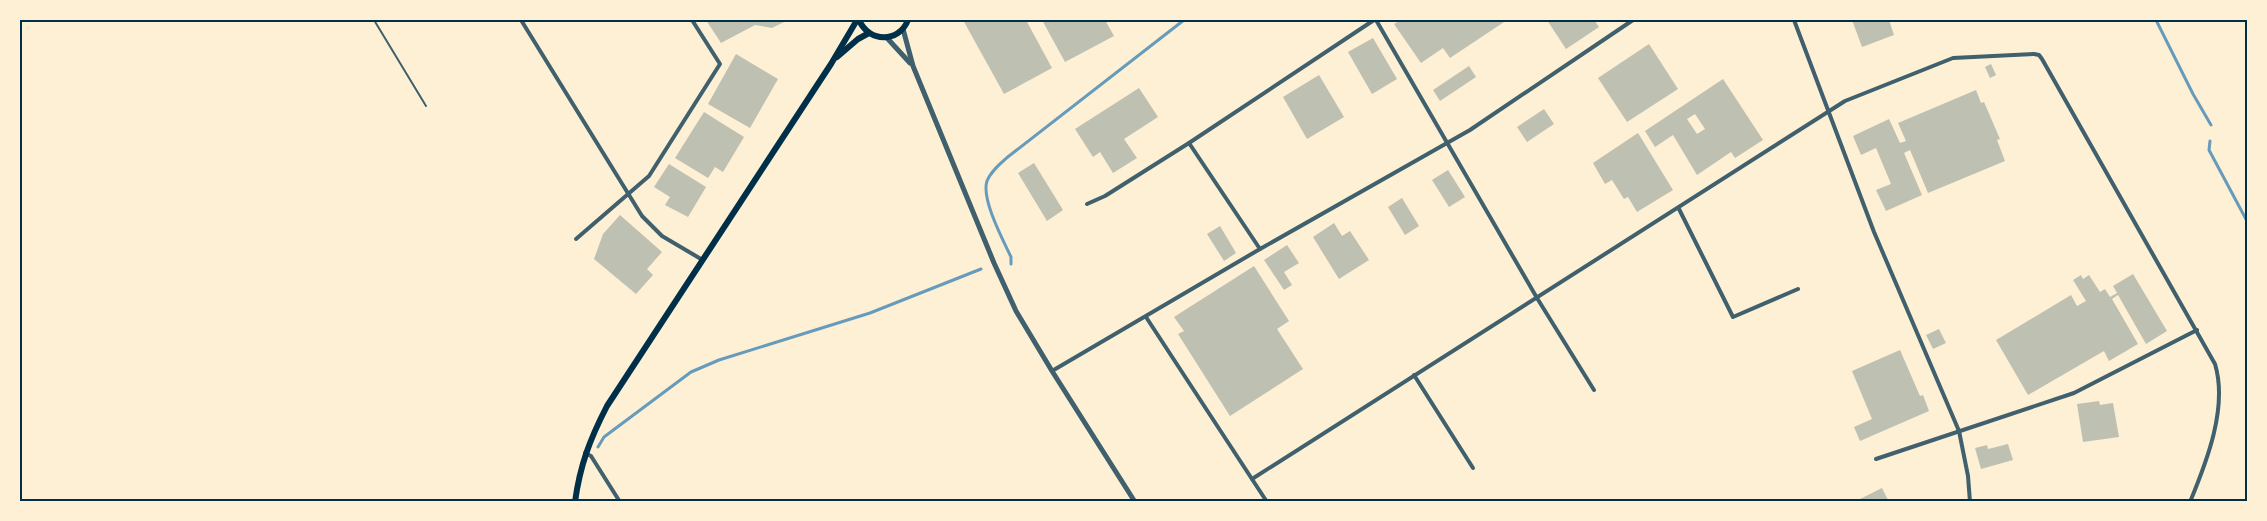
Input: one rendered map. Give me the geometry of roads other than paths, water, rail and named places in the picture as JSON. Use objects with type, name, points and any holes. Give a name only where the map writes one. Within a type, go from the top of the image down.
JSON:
[{"type":"main road","points":[[575,501],[585,453],[607,406],[858,20],[868,33],[887,38],[903,29],[908,20]]},
{"type":"main road","points":[[831,64],[858,39],[868,33]]},
{"type":"street","points":[[520,20],[642,216],[662,236],[701,259]]},
{"type":"street","points":[[576,239],[649,176],[720,64],[692,20]]},
{"type":"street","points":[[1087,204],[1189,143],[1375,20],[1537,298],[1594,390]]},
{"type":"street","points":[[1052,371],[1492,116],[1633,20]]},
{"type":"street","points":[[1794,20],[1874,232],[1959,431],[1970,501]]},
{"type":"street","points":[[903,29],[913,66],[1016,311],[1135,501]]},
{"type":"street","points":[[887,38],[913,66]]},
{"type":"street","points":[[1252,479],[1845,101],[1945,60],[1964,56],[2038,55],[2215,364],[2220,393],[2213,432],[2190,501]]},
{"type":"street","points":[[1189,143],[1260,249]]},
{"type":"street","points":[[1679,208],[1732,317],[1798,289]]},
{"type":"street","points":[[1146,317],[1267,501]]},
{"type":"street","points":[[1876,459],[2074,393],[2197,330]]},
{"type":"street","points":[[1414,375],[1473,468]]},
{"type":"street","points":[[585,453],[591,456],[620,501]]},
{"type":"lane","points":[[374,20],[426,106]]},
{"type":"waterway","points":[[1011,264],[1011,257],[987,198],[987,181],[991,174],[1009,156],[1184,20]]},
{"type":"waterway","points":[[2156,20],[2211,125]]},
{"type":"waterway","points":[[2210,141],[2209,150],[2248,223]]},
{"type":"waterway","points":[[598,447],[604,437],[691,372],[719,360],[870,313],[981,269]]}]
